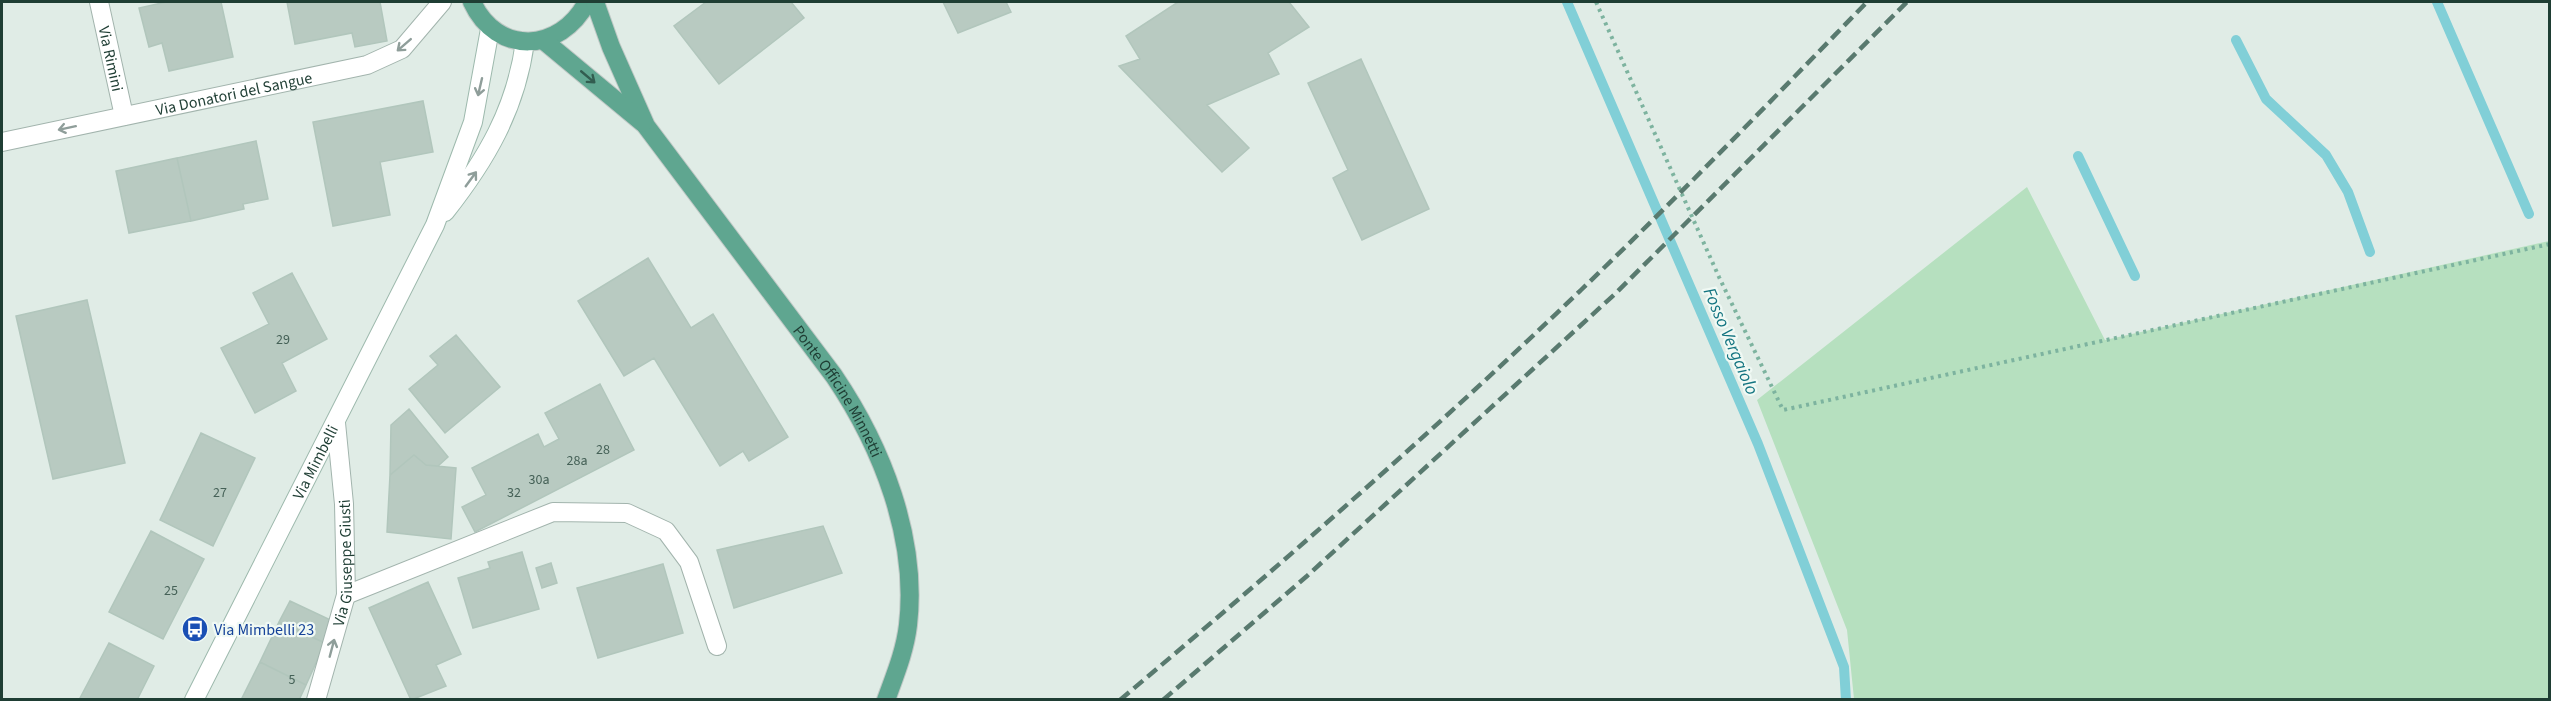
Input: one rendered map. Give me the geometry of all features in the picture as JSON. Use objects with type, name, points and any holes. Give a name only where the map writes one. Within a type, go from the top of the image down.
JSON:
[{"type":"main road","points":[[471,2],[478,16],[490,29],[534,41],[568,26],[577,18],[587,2]]},
{"type":"main road","name":"Ponte Officine Minnetti","points":[[595,2],[611,47],[646,126],[834,376],[850,400],[879,456],[900,519],[909,583],[908,625],[902,658],[886,699]]},
{"type":"main road","name":"Ponte Officine Minnetti","points":[[534,41],[646,126]]},
{"type":"street","name":"Via Rimini","points":[[99,2],[124,116]]},
{"type":"street","name":"Via Donatori del Sangue","points":[[2,142],[367,65],[402,49],[442,2]]},
{"type":"street","points":[[435,225],[472,122],[490,29]]},
{"type":"street","points":[[435,225],[470,180],[495,141],[534,41]]},
{"type":"street","name":"Via Mimbelli","points":[[194,699],[435,225]]},
{"type":"street","name":"Via Giuseppe Giusti","points":[[316,699],[346,595],[344,504],[336,423]]},
{"type":"street","points":[[346,595],[553,512],[627,513],[666,531],[689,562],[717,646]]},
{"type":"path","points":[[1596,2],[1719,277],[1783,410],[2550,244]]},
{"type":"green space","points":[[2027,187],[2105,340],[2549,241],[2549,699],[1854,699],[1847,630],[1757,400]]},
{"type":"building","points":[[166,2],[221,2],[233,57],[169,71],[162,43],[149,47],[139,8]]},
{"type":"building","points":[[287,2],[380,2],[387,41],[355,47],[352,33],[295,44]]},
{"type":"building","points":[[706,2],[791,2],[804,18],[719,84],[674,26]]},
{"type":"building","points":[[943,2],[1006,2],[1011,12],[958,33]]},
{"type":"building","points":[[1178,2],[1289,2],[1309,27],[1268,53],[1279,74],[1207,105],[1249,148],[1222,172],[1119,66],[1140,59],[1126,36]]},
{"type":"building","points":[[1361,59],[1429,209],[1362,240],[1333,178],[1348,170],[1308,83]]},
{"type":"building","points":[[423,101],[433,152],[380,162],[390,215],[333,226],[313,122]]},
{"type":"building","points":[[256,141],[268,199],[243,204],[244,209],[191,221],[177,158]]},
{"type":"building","points":[[177,158],[191,221],[129,233],[116,171]]},
{"type":"building","points":[[648,258],[691,328],[713,314],[788,437],[749,461],[743,451],[720,466],[654,358],[624,376],[578,301]]},
{"type":"building","points":[[292,273],[327,339],[282,363],[296,391],[255,413],[221,348],[269,324],[253,293]]},
{"type":"building","points":[[87,300],[125,463],[53,479],[16,316]]},
{"type":"building","points":[[456,335],[500,387],[445,433],[409,389],[438,365],[430,356]]},
{"type":"building","points":[[600,384],[634,450],[475,532],[462,507],[486,495],[472,468],[538,434],[544,447],[559,439],[545,413]]},
{"type":"building","points":[[409,409],[448,457],[438,466],[426,465],[414,455],[390,475],[391,425]]},
{"type":"building","points":[[201,433],[255,458],[213,546],[160,520]]},
{"type":"building","points":[[414,455],[426,465],[456,468],[451,539],[387,532],[390,475]]},
{"type":"building","points":[[823,526],[842,573],[734,608],[717,550]]},
{"type":"building","points":[[151,531],[204,559],[163,639],[109,612]]},
{"type":"building","points":[[522,552],[539,609],[473,628],[458,578],[490,568],[488,562]]},
{"type":"building","points":[[551,563],[557,583],[542,588],[536,568]]},
{"type":"building","points":[[663,564],[683,633],[598,658],[577,588]]},
{"type":"building","points":[[428,582],[461,654],[436,665],[446,686],[411,700],[369,608]]},
{"type":"building","points":[[290,601],[335,622],[325,643],[279,622]]},
{"type":"building","points":[[279,622],[325,643],[306,685],[260,662]]},
{"type":"building","points":[[109,643],[154,666],[137,700],[79,700]]},
{"type":"building","points":[[260,662],[306,685],[299,700],[241,700]]},
{"type":"waterway","name":"Fosso Vergaiolo","points":[[1567,2],[1758,444],[1844,667],[1846,700]]},
{"type":"waterway","points":[[2437,2],[2529,214]]},
{"type":"waterway","points":[[2236,40],[2266,99],[2326,155],[2348,192],[2370,252]]},
{"type":"waterway","points":[[2078,156],[2135,276]]},
{"type":"railway","points":[[1120,700],[1354,498],[1525,343],[1618,255],[1867,2]]},
{"type":"railway","points":[[1163,700],[1307,576],[1616,293],[1907,2]]},
{"type":"place","name":"Via Mimbelli 23","points":[[195,629]]}]
